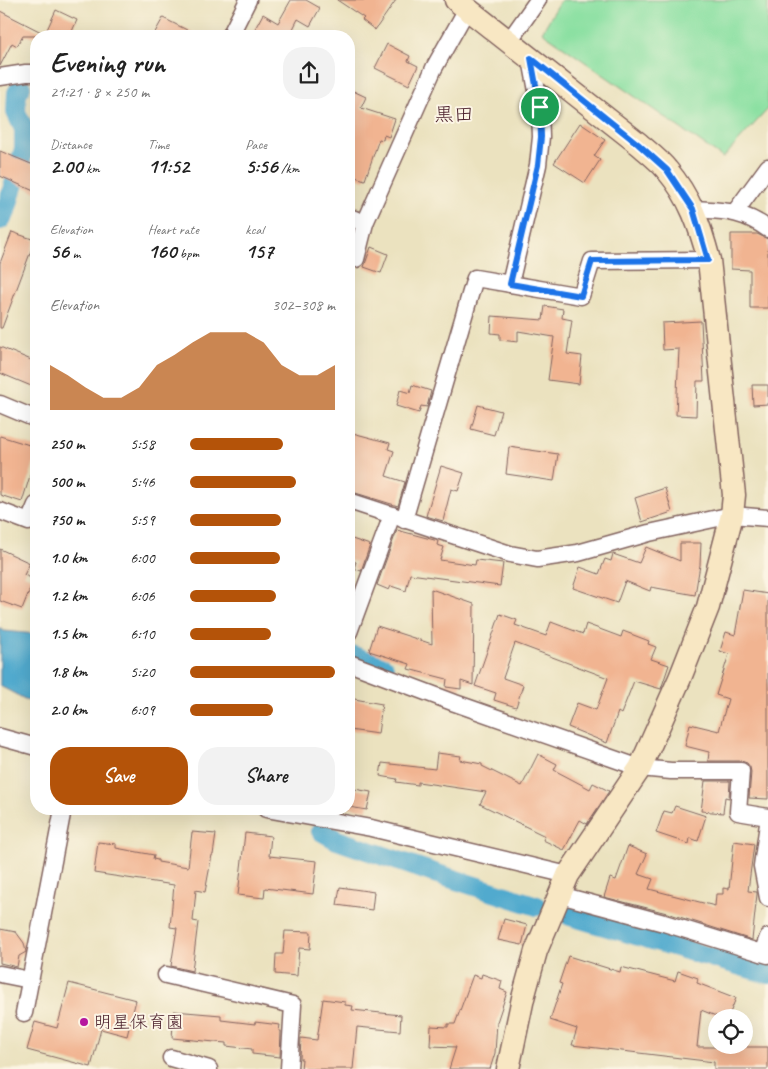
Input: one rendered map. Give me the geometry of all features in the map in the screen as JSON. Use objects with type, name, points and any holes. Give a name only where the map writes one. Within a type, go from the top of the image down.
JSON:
[{"type":"street","points":[[233,30],[248,0]]},
{"type":"street","points":[[509,41],[538,0]]},
{"type":"street","points":[[356,259],[365,223],[462,5],[638,144],[667,170],[693,209],[708,260],[734,495],[732,515],[708,607],[680,678],[640,768],[564,885],[536,951],[523,998],[508,1069]]},
{"type":"street","points":[[510,284],[538,165],[541,137],[540,107],[531,58]]},
{"type":"street","points":[[0,78],[30,73]]},
{"type":"street","points":[[735,212],[768,167]]},
{"type":"street","points":[[693,209],[735,212],[756,220],[768,229]]},
{"type":"street","points":[[355,219],[365,223]]},
{"type":"street","points":[[355,618],[398,517],[475,278],[581,296],[592,261],[708,260]]},
{"type":"street","points":[[0,404],[30,416]]},
{"type":"street","points":[[355,503],[510,554],[537,560],[578,553],[649,533],[732,515],[768,518]]},
{"type":"street","points":[[0,511],[29,522],[30,520]]},
{"type":"street","points":[[355,664],[455,703],[640,768],[671,771],[741,771],[738,812],[768,817]]},
{"type":"street","points":[[0,737],[30,745]]},
{"type":"street","points":[[24,1013],[62,815]]},
{"type":"street","points":[[299,815],[371,828],[564,885],[664,923],[765,954],[768,937]]},
{"type":"street","points":[[768,824],[762,866],[768,898]]},
{"type":"street","points":[[0,974],[30,980]]},
{"type":"street","points":[[166,974],[293,1005],[289,1069]]},
{"type":"street","points":[[171,1058],[209,1069]]},
{"type":"green space","points":[[561,0],[768,0],[768,109],[723,158],[542,32]]},
{"type":"water","points":[[0,628],[4,631],[30,633],[30,702],[0,686]]},
{"type":"building","points":[[291,0],[306,0],[320,8],[310,26],[298,19],[292,30],[254,30],[263,14],[278,23]]},
{"type":"building","points":[[337,0],[396,0],[375,30],[362,20],[364,18]]},
{"type":"building","points":[[56,10],[77,20],[73,30],[47,30]]},
{"type":"building","points":[[0,11],[37,30],[30,30],[30,36],[23,36],[17,46],[12,43],[0,66]]},
{"type":"building","points":[[163,18],[187,30],[156,30]]},
{"type":"building","points":[[387,44],[410,56],[408,61],[418,66],[409,85],[375,68]]},
{"type":"building","points":[[355,92],[366,97],[361,108],[395,119],[389,137],[384,135],[383,140],[379,139],[365,180],[355,177]]},
{"type":"building","points":[[580,123],[605,140],[594,156],[600,160],[585,183],[554,163]]},
{"type":"building","points":[[0,151],[30,164],[30,189],[0,176]]},
{"type":"building","points":[[12,232],[30,238],[30,253],[2,328],[0,328],[0,263]]},
{"type":"building","points":[[731,234],[757,234],[768,239],[768,308],[750,308],[750,270],[731,269]]},
{"type":"building","points":[[371,247],[388,254],[381,273],[364,267]]},
{"type":"building","points":[[545,306],[563,309],[562,318],[572,320],[567,354],[582,356],[579,384],[548,380],[554,337],[518,331],[518,342],[500,340],[500,334],[491,333],[492,316],[543,320]]},
{"type":"building","points":[[701,321],[704,381],[697,381],[696,416],[676,415],[679,349],[663,350],[662,323]]},
{"type":"building","points":[[0,347],[30,360],[30,386],[0,373]]},
{"type":"building","points":[[412,385],[431,391],[427,407],[421,406],[419,413],[396,406],[400,390],[410,393]]},
{"type":"building","points":[[752,385],[768,385],[768,404],[753,405]]},
{"type":"building","points":[[478,405],[501,411],[494,435],[471,429]]},
{"type":"building","points":[[355,434],[390,443],[388,449],[394,451],[386,476],[405,482],[398,506],[355,493]]},
{"type":"building","points":[[0,436],[30,445],[30,476],[22,502],[0,495]]},
{"type":"building","points":[[509,447],[558,454],[554,481],[506,474]]},
{"type":"building","points":[[441,466],[464,473],[458,491],[451,489],[443,521],[426,516]]},
{"type":"building","points":[[665,488],[672,512],[642,522],[635,498]]},
{"type":"building","points":[[397,530],[438,541],[437,545],[444,547],[440,560],[475,565],[476,560],[503,563],[500,586],[410,574],[406,591],[391,586],[389,590],[377,585]]},
{"type":"building","points":[[355,540],[370,545],[361,571],[355,568]]},
{"type":"building","points":[[680,543],[701,543],[700,565],[695,595],[651,587],[650,591],[625,581],[617,603],[573,588],[580,567],[599,574],[605,559],[611,561],[613,554],[639,563],[646,547],[680,561]]},
{"type":"building","points":[[0,549],[30,563],[24,575],[30,577],[30,589],[22,609],[0,601]]},
{"type":"building","points":[[431,589],[474,604],[473,685],[461,681],[461,689],[446,687],[447,679],[408,669],[410,664],[369,651],[377,626],[432,644]]},
{"type":"building","points":[[743,590],[768,594],[768,799],[749,798],[751,772],[747,763],[741,761],[708,761],[709,752],[685,746],[690,724],[719,731],[728,699],[716,695],[729,654],[720,651],[726,632],[735,635]]},
{"type":"building","points":[[500,614],[517,620],[515,625],[546,636],[551,622],[583,634],[586,624],[621,637],[623,631],[649,641],[648,644],[656,647],[651,659],[669,665],[661,689],[634,681],[621,714],[618,712],[607,743],[568,727],[577,703],[596,710],[608,678],[515,643],[503,678],[523,685],[516,707],[494,700],[496,693],[475,686]]},
{"type":"building","points":[[355,699],[382,704],[378,734],[355,731]]},
{"type":"building","points":[[437,753],[461,756],[460,760],[482,764],[482,766],[522,786],[538,754],[557,764],[554,770],[590,789],[593,783],[609,791],[587,824],[580,820],[564,850],[543,840],[545,836],[480,804],[486,792],[418,782],[418,785],[396,782],[397,779],[380,776],[382,763],[435,769]]},
{"type":"building","points":[[705,781],[730,781],[729,798],[725,797],[723,813],[701,811]]},
{"type":"building","points":[[355,789],[371,792],[367,810],[355,808]]},
{"type":"building","points":[[675,806],[706,816],[698,841],[690,838],[689,844],[656,833],[664,811],[672,813]]},
{"type":"building","points":[[192,832],[216,834],[205,892],[196,890],[193,921],[198,922],[192,971],[171,966],[177,928],[170,927],[174,885],[94,873],[98,842],[116,844],[116,848],[154,855],[153,859],[158,860],[158,862],[188,867]]},
{"type":"building","points":[[245,833],[271,836],[269,856],[317,861],[313,894],[265,888],[264,898],[238,895]]},
{"type":"building","points":[[734,841],[754,844],[748,891],[757,892],[752,940],[667,913],[604,897],[610,878],[616,880],[628,846],[647,854],[638,874],[653,879],[649,889],[715,906],[716,894],[723,894],[723,888],[729,889]]},
{"type":"building","points":[[340,887],[374,892],[372,910],[337,905]]},
{"type":"building","points":[[504,919],[527,925],[522,945],[498,940]]},
{"type":"building","points":[[0,929],[16,932],[24,943],[26,952],[19,956],[17,967],[0,963]]},
{"type":"building","points":[[285,931],[311,932],[310,949],[299,948],[297,976],[275,974],[276,954],[283,954]]},
{"type":"building","points":[[568,956],[620,972],[621,967],[675,981],[678,971],[698,978],[697,983],[736,998],[732,1009],[708,1009],[708,1013],[701,1010],[697,1047],[708,1047],[708,1054],[753,1054],[753,1047],[768,1047],[768,1069],[714,1069],[714,1062],[572,1045],[577,1029],[550,1020],[562,984],[559,983]]},
{"type":"building","points":[[482,974],[502,981],[500,989],[507,992],[497,1022],[495,1053],[490,1069],[449,1069],[456,1047],[430,1046],[431,1026],[448,1027],[448,1024],[455,1024],[473,975],[481,978]]},
{"type":"building","points":[[69,983],[136,1000],[127,1036],[101,1029],[91,1067],[27,1050],[35,1022],[57,1028]]},
{"type":"building","points":[[323,999],[345,1002],[345,1005],[353,1006],[352,1010],[401,1015],[400,1031],[357,1027],[353,1069],[301,1069],[301,1038],[317,1040]]},
{"type":"building","points":[[174,1011],[221,1015],[221,1020],[280,1025],[280,1057],[252,1054],[252,1049],[226,1046],[226,1043],[172,1038]]},
{"type":"waterway","points":[[0,220],[5,214],[24,149],[24,129],[16,112],[17,93],[21,87]]},
{"type":"waterway","points":[[355,656],[384,667]]},
{"type":"waterway","points":[[321,831],[337,840],[537,906]]},
{"type":"waterway","points":[[570,916],[768,974]]},
{"type":"place","name":"明星保育園","points":[[84,1022]]},
{"type":"district","name":"黒田","points":[[454,114]]},
{"type":"route","points":[[531,58],[638,144],[667,170],[693,209],[708,260],[592,261],[581,296],[510,284],[538,165],[541,137],[540,107],[531,58]]}]
